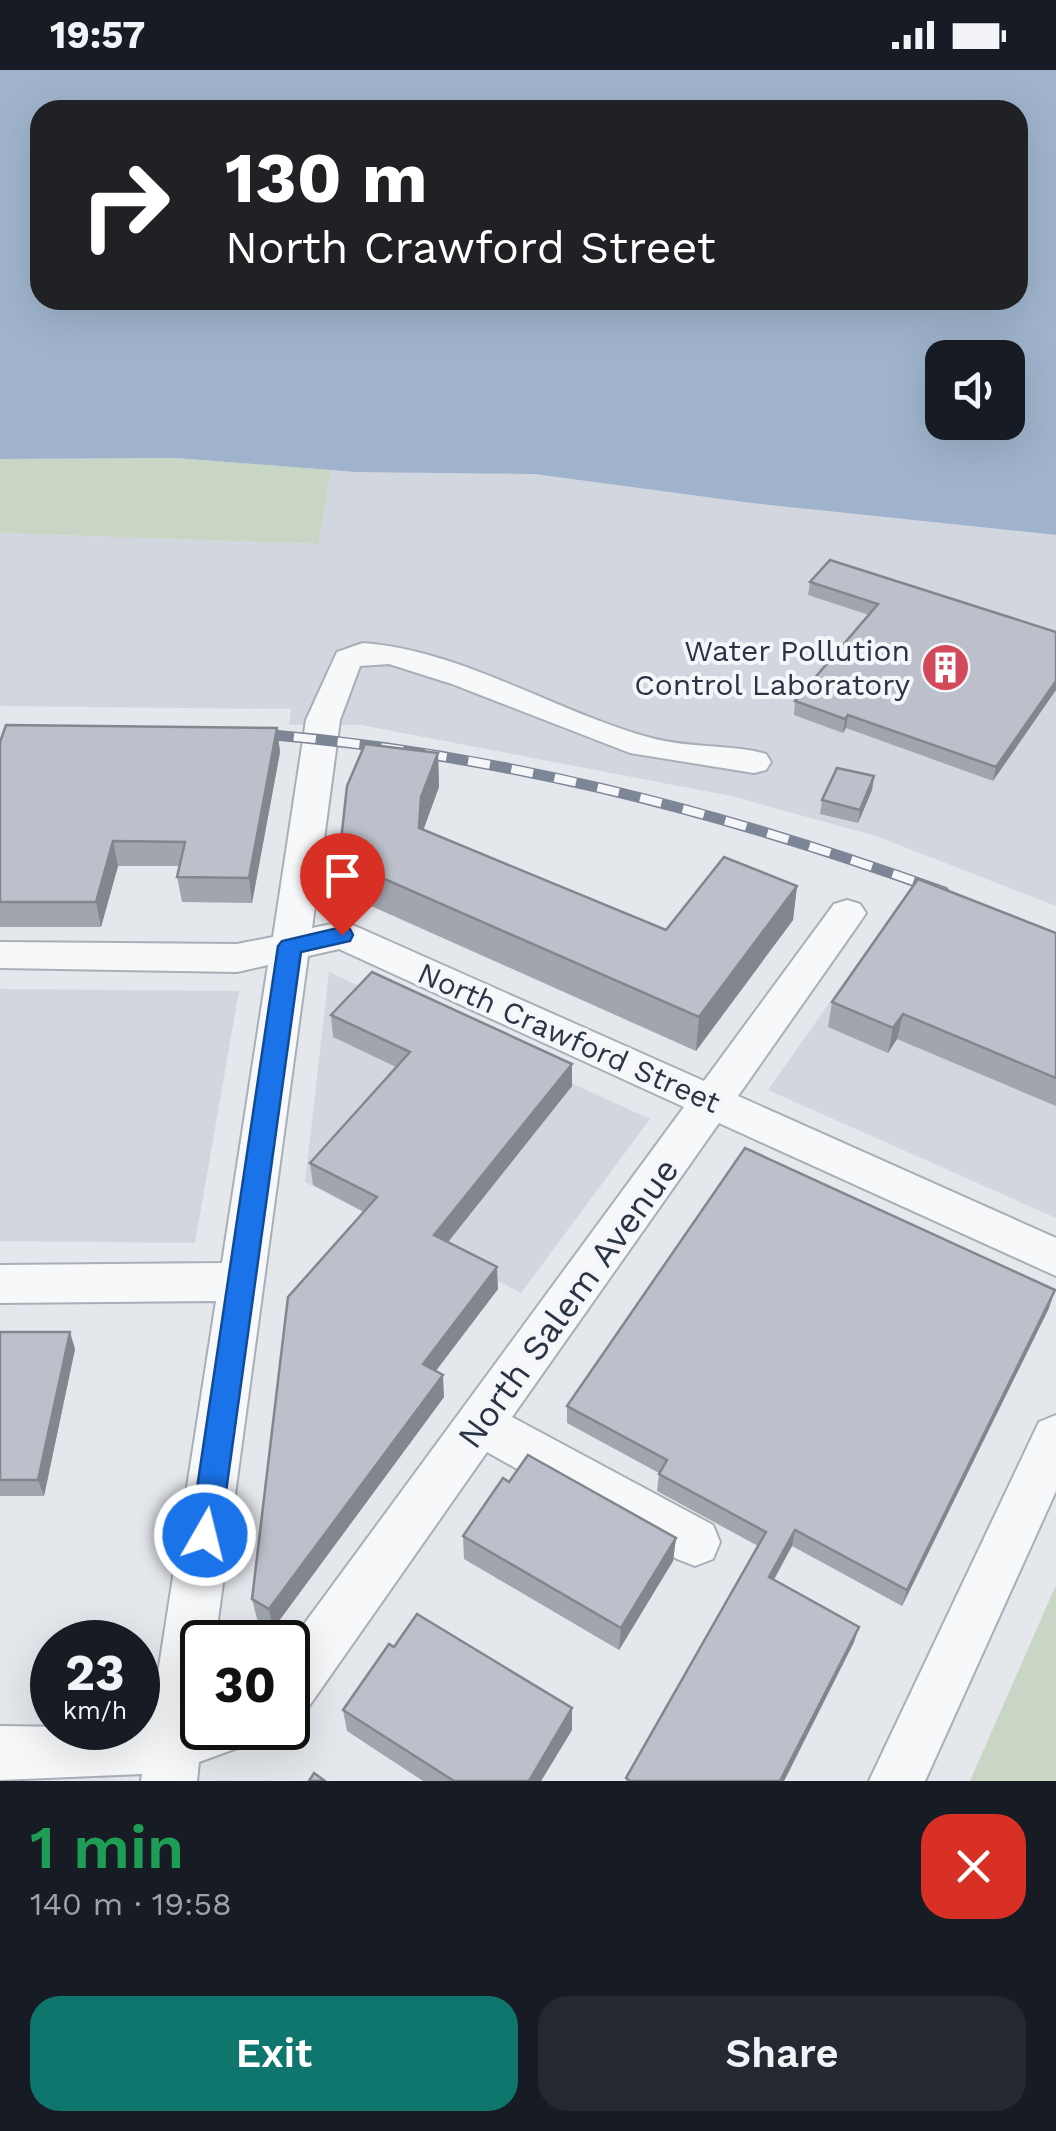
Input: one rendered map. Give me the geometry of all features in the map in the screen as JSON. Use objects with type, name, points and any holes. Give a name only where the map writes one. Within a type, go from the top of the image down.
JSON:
[{"type":"street","points":[[0,1752],[188,1751],[241,1282],[323,720],[348,659],[372,652],[462,677],[666,753],[728,756],[754,762]]},
{"type":"street","name":"North Salem Avenue","points":[[310,1660],[847,913]]},
{"type":"street","name":"North Crawford Street","points":[[0,955],[237,958],[342,935],[1056,1258]]},
{"type":"street","points":[[0,1284],[241,1282]]},
{"type":"street","points":[[481,1424],[695,1542]]},
{"type":"street","points":[[896,1781],[1056,1437]]},
{"type":"shaded area","points":[[331,470],[534,474],[751,503],[1056,535],[1056,906],[876,836],[731,796],[361,725],[289,725],[291,709],[0,706],[0,533],[319,544]]},
{"type":"shaded area","points":[[903,898],[1056,957],[1056,1218],[768,1090]]},
{"type":"shaded area","points":[[329,972],[650,1119],[521,1293],[305,1182]]},
{"type":"shaded area","points":[[0,989],[239,991],[195,1243],[0,1241]]},
{"type":"green space","points":[[176,458],[331,470],[319,544],[0,533],[0,459]]},
{"type":"green space","points":[[1056,1585],[1056,1781],[970,1781]]},
{"type":"water","points":[[0,70],[1056,70],[1056,535],[751,503],[534,474],[356,472],[176,458],[0,459]]},
{"type":"building","name":"Water Pollution Control Laboratory","points":[[830,560],[1056,632],[1056,681],[996,767],[848,715],[845,719],[795,701],[878,604],[810,582]]},
{"type":"building","points":[[6,725],[277,728],[249,878],[177,877],[185,842],[113,841],[96,902],[0,902],[0,742]]},
{"type":"building","points":[[365,744],[438,753],[421,797],[419,828],[666,930],[724,857],[797,886],[699,1017],[339,859],[347,786]]},
{"type":"building","points":[[837,768],[874,776],[860,810],[822,800]]},
{"type":"building","points":[[918,879],[1056,933],[1056,1078],[903,1014],[893,1028],[832,1002]]},
{"type":"building","points":[[372,972],[572,1064],[434,1235],[497,1267],[423,1364],[443,1375],[269,1609],[252,1599],[288,1297],[377,1197],[310,1163],[410,1052],[331,1015]]},
{"type":"building","points":[[745,1148],[1055,1290],[907,1590],[795,1530],[769,1577],[859,1627],[780,1781],[630,1781],[626,1778],[766,1532],[659,1474],[667,1460],[567,1406]]},
{"type":"building","points":[[0,1332],[70,1332],[38,1480],[0,1480]]},
{"type":"building","points":[[528,1455],[676,1538],[621,1628],[463,1536],[503,1478],[509,1482]]},
{"type":"building","points":[[417,1614],[572,1708],[529,1781],[454,1781],[343,1710],[389,1644],[394,1647]]},
{"type":"building","points":[[314,1773],[325,1781],[309,1781]]},
{"type":"railway","points":[[250,733],[429,754],[602,789],[773,835],[944,892]]},
{"type":"place","name":"Water Pollution Control Laboratory","points":[[945,668]]},
{"type":"route","points":[[205,1535],[290,946],[342,935]]}]
